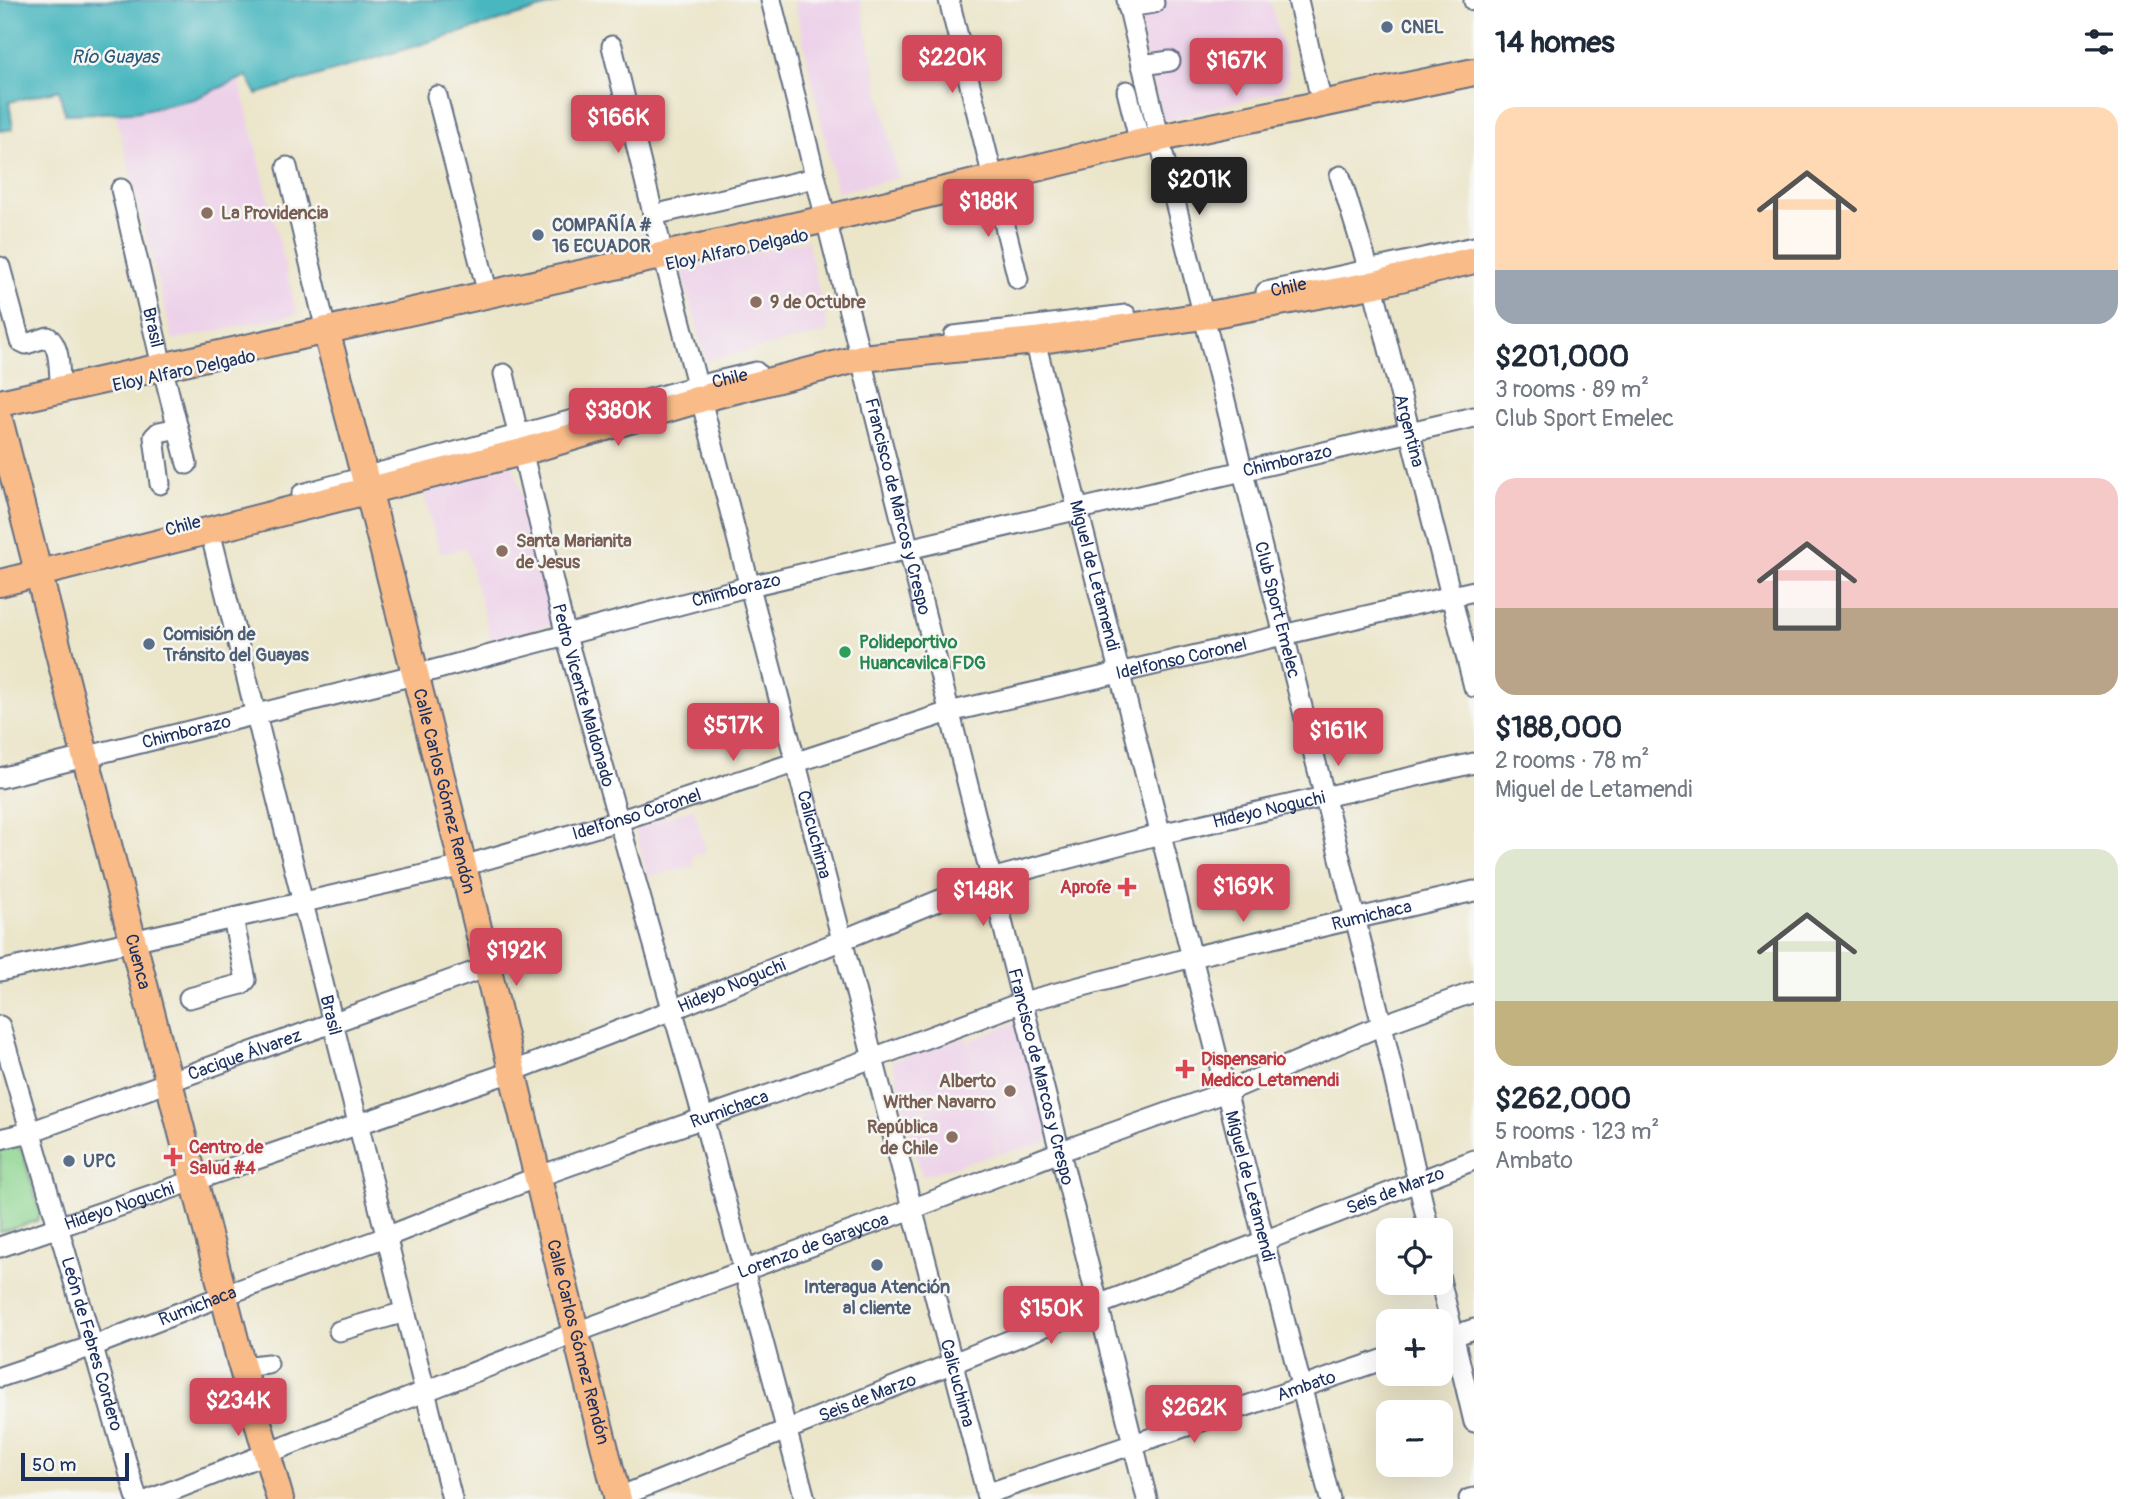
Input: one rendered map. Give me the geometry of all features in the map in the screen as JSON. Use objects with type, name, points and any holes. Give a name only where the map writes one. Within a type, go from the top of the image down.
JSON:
[{"type":"main road","name":"Eloy Alfaro Delgado","points":[[0,403],[61,388],[163,370],[327,335],[488,294],[664,260],[827,224],[995,185],[1154,143],[1474,72]]},
{"type":"main road","name":"Chile","points":[[0,583],[37,570],[211,531],[366,483],[699,392],[860,353],[1032,329],[1202,311],[1474,260]]},
{"type":"main road","name":"Calle Carlos Gómez Rendón","points":[[327,335],[463,866],[617,1499]]},
{"type":"main road","name":"Cuenca","points":[[0,423],[225,1295],[255,1365],[267,1453],[280,1499]]},
{"type":"street","name":"Francisco de Marcos y Crespo","points":[[771,0],[1147,1499]]},
{"type":"street","points":[[949,0],[1018,279]]},
{"type":"street","points":[[1128,3],[1154,3]]},
{"type":"street","name":"Club Sport Emelec","points":[[1128,3],[1142,65],[1154,143],[1202,311],[1356,919],[1427,1218]]},
{"type":"street","points":[[1296,9],[1322,104]]},
{"type":"street","name":"Calicuchima","points":[[612,46],[664,260],[987,1497]]},
{"type":"street","points":[[1142,65],[1170,61]]},
{"type":"street","name":"Eloy Alfaro Delgado","points":[[1154,143],[1474,83]]},
{"type":"street","points":[[1127,91],[1154,143]]},
{"type":"street","points":[[437,96],[488,294]]},
{"type":"street","name":"Calle Carlos Gómez Rendón","points":[[287,167],[327,335]]},
{"type":"street","name":"Argentina","points":[[1340,176],[1370,278],[1474,687]]},
{"type":"street","points":[[653,215],[815,178]]},
{"type":"street","name":"Brasil","points":[[121,189],[187,464]]},
{"type":"street","name":"Chile","points":[[1370,278],[1474,247]]},
{"type":"street","name":"Eloy Alfaro Delgado","points":[[327,335],[664,260]]},
{"type":"street","points":[[0,267],[20,341],[26,344],[48,337],[53,341],[61,388]]},
{"type":"street","name":"Miguel de Letamendi","points":[[1032,329],[1331,1499]]},
{"type":"street","name":"Eloy Alfaro Delgado","points":[[0,413],[163,370]]},
{"type":"street","name":"Pedro Vicente Maldonado","points":[[504,374],[566,636],[703,1117],[805,1499]]},
{"type":"street","name":"Chimborazo","points":[[0,778],[414,675],[750,586],[1474,417]]},
{"type":"street","points":[[160,484],[154,437],[159,432],[178,428]]},
{"type":"street","name":"Chile","points":[[0,576],[37,570],[366,483]]},
{"type":"street","name":"Brasil","points":[[211,531],[452,1499]]},
{"type":"street","name":"Idelfonso Coronel","points":[[0,971],[463,866],[618,821],[949,712],[1474,591]]},
{"type":"street","name":"Hideyo Noguchi","points":[[0,1247],[512,1072],[672,1010],[991,879],[1160,834],[1474,763]]},
{"type":"street","name":"Rumichaca","points":[[0,1377],[93,1346],[386,1237],[537,1177],[1023,1002],[1192,957],[1474,891]]},
{"type":"street","points":[[189,998],[242,984],[246,980],[233,919]]},
{"type":"street","name":"Cacique Álvarez","points":[[0,1139],[30,1132],[487,967]]},
{"type":"street","name":"Lorenzo de Garaycoa","points":[[152,1499],[575,1333],[1226,1092],[1382,1026],[1474,992]]},
{"type":"street","name":"León de Febres Cordero","points":[[0,1026],[137,1499]]},
{"type":"street","name":"Seis de Marzo","points":[[617,1499],[1098,1305],[1474,1160]]},
{"type":"street","points":[[339,1331],[405,1312]]},
{"type":"street","points":[[1453,1336],[1474,1329]]},
{"type":"street","points":[[1453,1357],[1474,1422]]},
{"type":"street","name":"Ambato","points":[[987,1497],[1376,1362]]},
{"type":"shaded area","points":[[794,0],[860,0],[898,178],[837,192]]},
{"type":"shaded area","points":[[1132,0],[1270,0],[1290,75],[1281,91],[1163,121]]},
{"type":"shaded area","name":"La Providencia","points":[[239,79],[297,314],[173,340],[115,113],[184,102]]},
{"type":"shaded area","name":"9 de Octubre","points":[[807,240],[829,332],[706,361],[682,272]]},
{"type":"shaded area","name":"Santa Marianita de Jesus","points":[[513,463],[556,623],[491,640],[466,548],[440,554],[422,487]]},
{"type":"shaded area","points":[[694,808],[706,852],[692,856],[694,866],[648,877],[635,828]]},
{"type":"shaded area","points":[[1018,1022],[1050,1142],[999,1154],[990,1121],[997,1154],[922,1176],[907,1119],[980,1092],[907,1116],[892,1061],[966,1037],[975,1066],[969,1041]]},
{"type":"green space","points":[[16,1146],[22,1150],[40,1213],[37,1221],[0,1232],[0,1150]]},
{"type":"water","name":"Río Guayas","points":[[0,0],[568,0],[257,94],[247,76],[194,99],[135,112],[65,114],[59,90],[9,102],[13,129],[0,131]]},
{"type":"place","name":"CNEL","points":[[1387,27]]},
{"type":"place","name":"La Providencia","points":[[207,213]]},
{"type":"place","name":"COMPAÑÍA # 16 ECUADOR","points":[[538,235]]},
{"type":"place","name":"9 de Octubre","points":[[756,302]]},
{"type":"place","name":"Santa Marianita de Jesus","points":[[502,551]]},
{"type":"place","name":"Comisión de Tránsito del Guayas","points":[[149,644]]},
{"type":"place","name":"Polideportivo Huancavilca FDG","points":[[845,652]]},
{"type":"place","name":"Aprofe","points":[[1127,887]]},
{"type":"place","name":"Dispensario Medico Letamendi","points":[[1185,1069]]},
{"type":"place","name":"Alberto Wither Navarro","points":[[1010,1091]]},
{"type":"place","name":"República de Chile","points":[[952,1137]]},
{"type":"place","name":"Centro de Salud #4","points":[[173,1157]]},
{"type":"place","name":"UPC","points":[[69,1161]]},
{"type":"place","name":"Interagua Atención al cliente","points":[[877,1265]]}]
